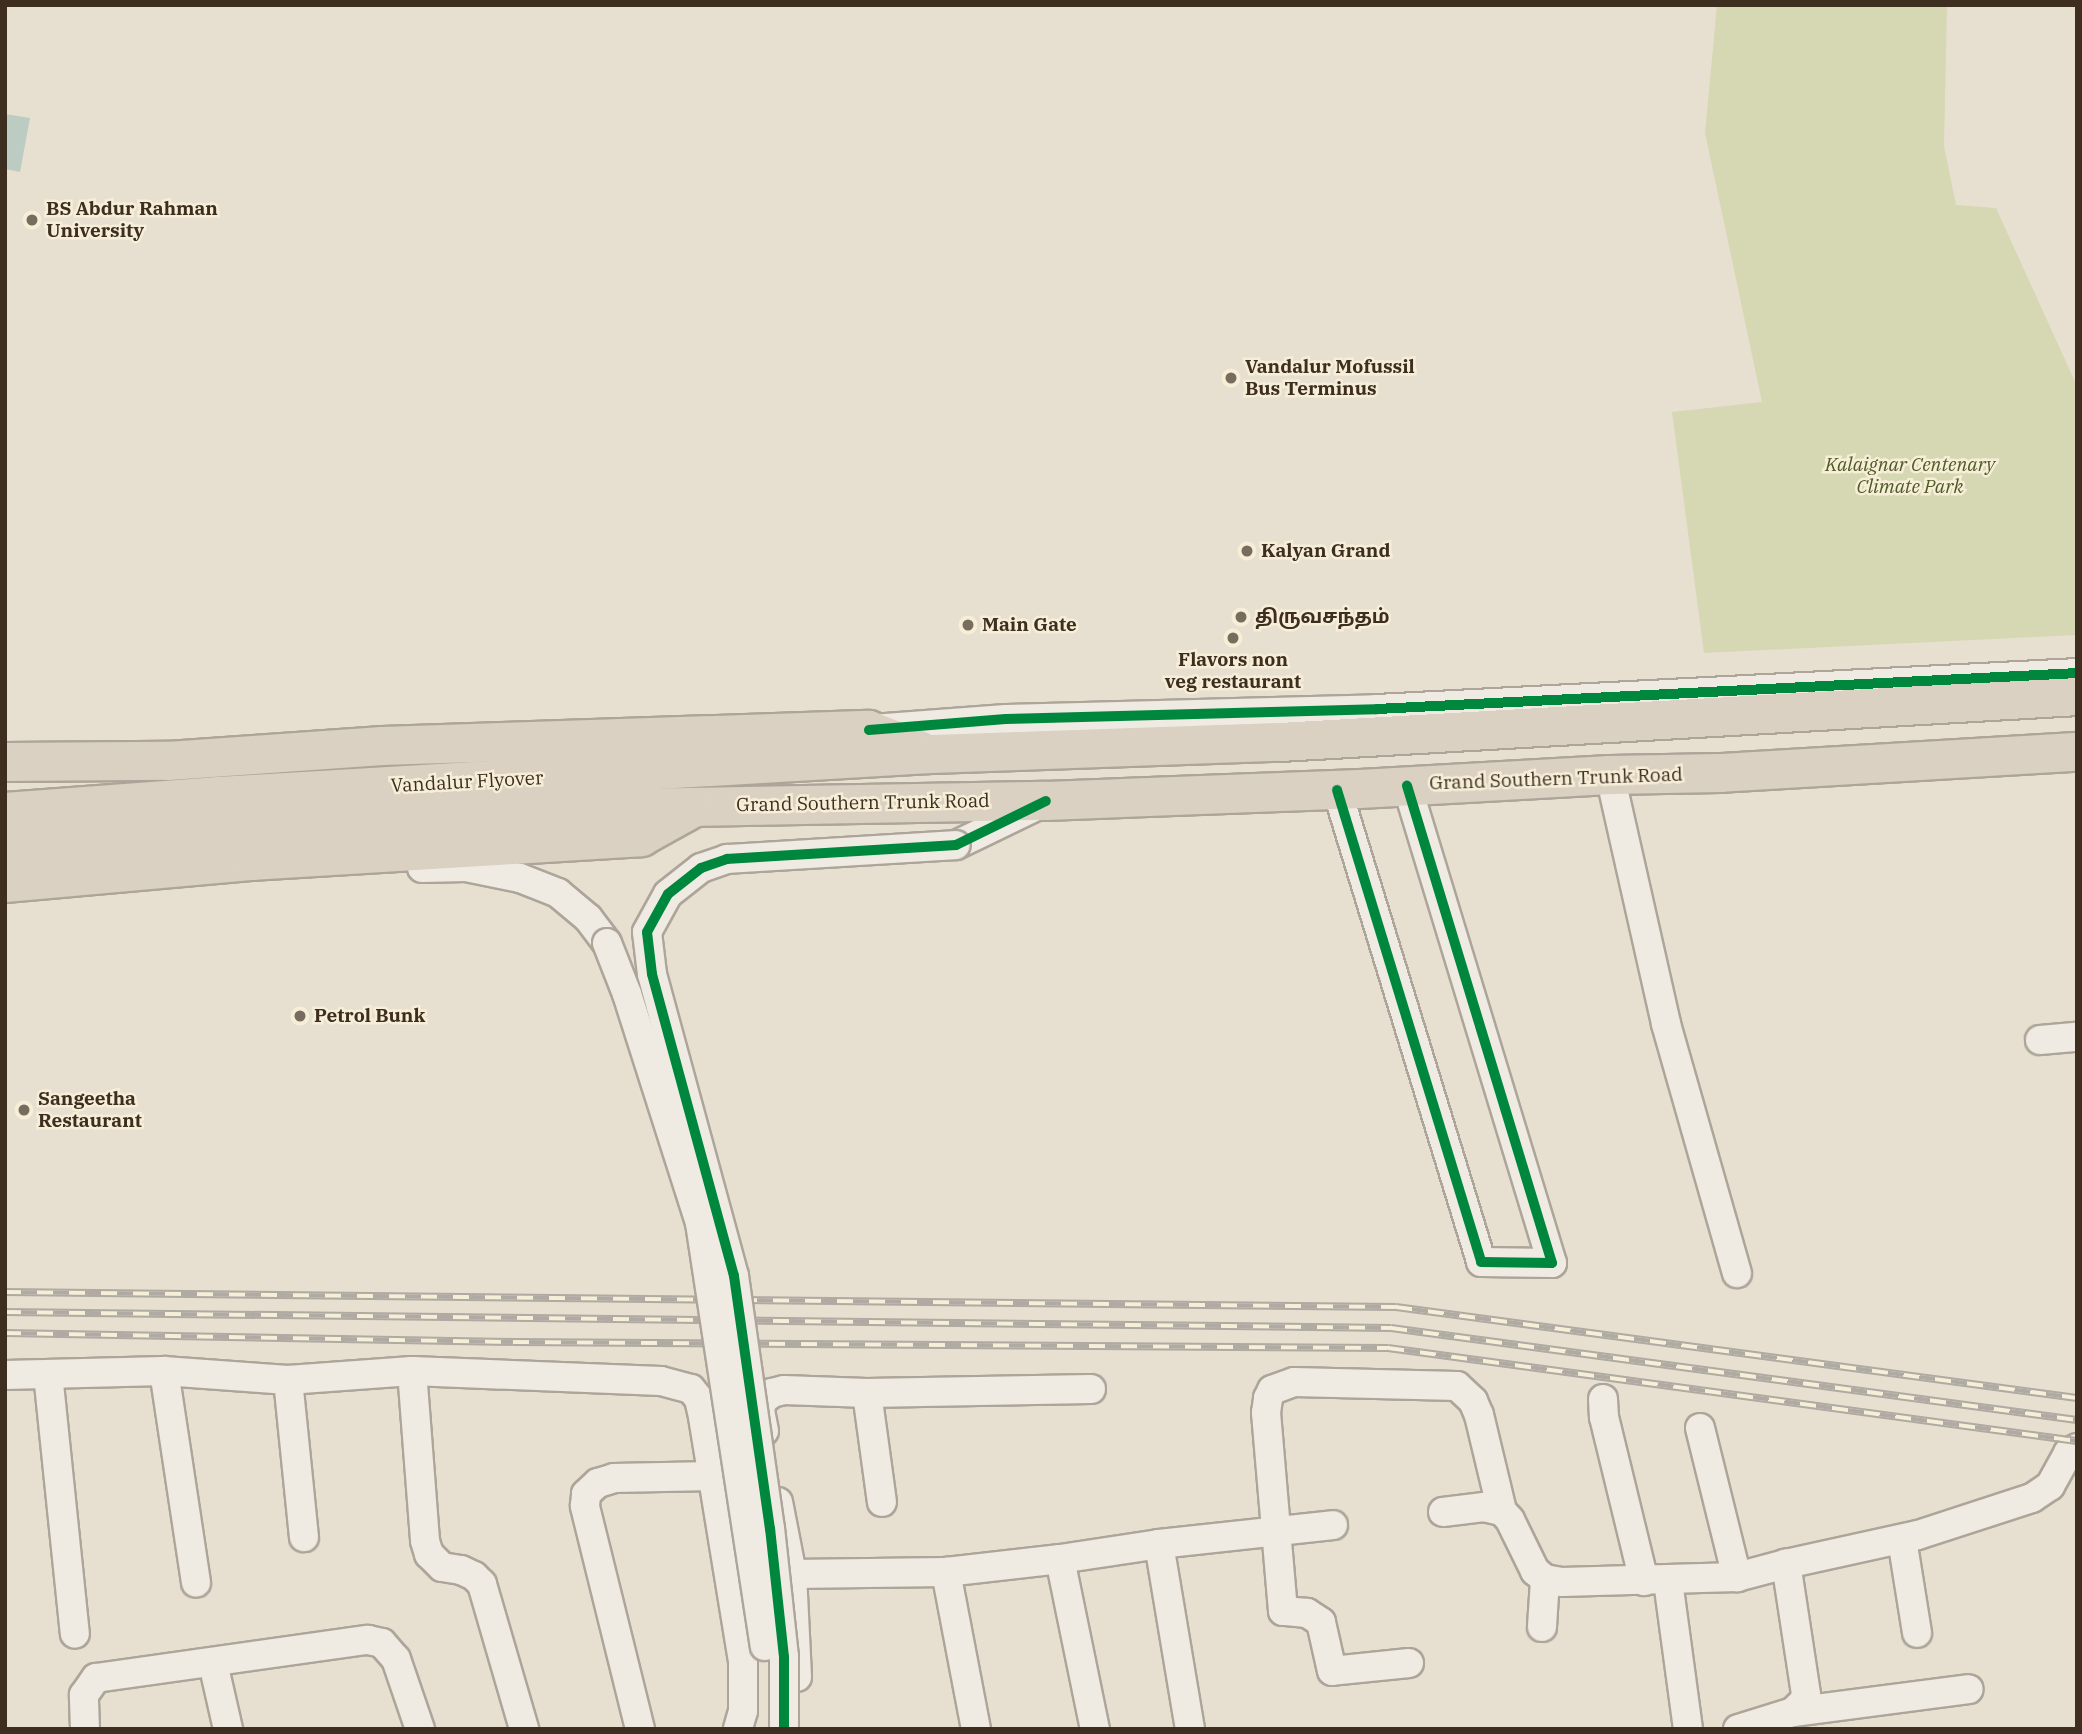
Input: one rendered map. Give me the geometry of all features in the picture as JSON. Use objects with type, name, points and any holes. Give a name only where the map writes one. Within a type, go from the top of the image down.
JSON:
[{"type":"highway","points":[[5,762],[168,761],[382,746],[869,730],[930,754],[1280,742],[2077,696]]},
{"type":"highway","name":"Grand Southern Trunk Road","points":[[698,806],[1046,801],[1337,790],[1610,775],[1720,773],[2077,752]]},
{"type":"highway","name":"Vandalur Flyover","points":[[5,812],[232,795],[930,754]]},
{"type":"highway","points":[[5,883],[195,866],[641,836],[698,806]]},
{"type":"highway","name":"Vandalur Flyover","points":[[5,846],[698,806]]},
{"type":"street","points":[[869,730],[1006,719],[1377,709],[2077,673]]},
{"type":"street","points":[[1610,775],[1666,1024],[1737,1273]]},
{"type":"street","points":[[1337,790],[1481,1262],[1552,1262],[1407,786]]},
{"type":"street","points":[[784,1729],[783,1644],[770,1529],[734,1276],[652,974],[647,932],[668,894],[701,868],[727,859],[956,845],[1046,801]]},
{"type":"street","points":[[195,866],[270,872],[466,867],[520,878],[558,893],[588,918],[607,943],[627,994],[700,1223],[769,1671],[765,1729]]},
{"type":"street","points":[[2040,1040],[2077,1037]]},
{"type":"street","points":[[164,1371],[196,1583]]},
{"type":"street","points":[[5,1375],[164,1371],[288,1380],[412,1371],[661,1381],[691,1388],[766,1396],[784,1390],[867,1393],[1091,1389]]},
{"type":"street","points":[[412,1371],[425,1541],[429,1554],[442,1567],[474,1576],[482,1584],[524,1729]]},
{"type":"street","points":[[48,1374],[75,1634]]},
{"type":"street","points":[[288,1380],[304,1537]]},
{"type":"street","points":[[1409,1663],[1332,1671],[1321,1622],[1307,1613],[1283,1611],[1268,1398],[1272,1390],[1294,1382],[1457,1387],[1473,1401],[1479,1415],[1502,1511],[1510,1520],[1528,1563],[1545,1579],[1562,1582],[1737,1577],[1902,1539],[2032,1498],[2050,1486],[2068,1453],[2077,1448]]},
{"type":"street","points":[[691,1388],[699,1399],[743,1660],[743,1711],[738,1729]]},
{"type":"street","points":[[867,1393],[882,1502]]},
{"type":"street","points":[[766,1396],[760,1411],[792,1574],[796,1729]]},
{"type":"street","points":[[1603,1399],[1604,1417],[1656,1581],[1688,1729]]},
{"type":"street","points":[[1700,1428],[1737,1577]]},
{"type":"street","points":[[640,1729],[585,1506],[586,1494],[598,1483],[614,1478],[713,1476]]},
{"type":"street","points":[[1443,1512],[1484,1507],[1502,1511]]},
{"type":"street","points":[[792,1574],[946,1572],[1159,1544],[1333,1525]]},
{"type":"street","points":[[1902,1539],[1917,1633]]},
{"type":"street","points":[[1159,1544],[1191,1729]]},
{"type":"street","points":[[1060,1559],[1095,1729]]},
{"type":"street","points":[[1738,1729],[1801,1708],[1806,1694],[1786,1564]]},
{"type":"street","points":[[946,1572],[976,1729]]},
{"type":"street","points":[[1542,1627],[1545,1579]]},
{"type":"street","points":[[85,1729],[84,1695],[96,1678],[368,1640],[382,1643],[396,1659],[419,1729]]},
{"type":"street","points":[[213,1663],[228,1729]]},
{"type":"street","points":[[1793,1712],[1969,1689]]},
{"type":"green space","name":"Kalaignar Centenary Climate Park","points":[[1717,5],[1947,5],[1944,146],[1956,205],[1996,208],[2077,386],[2077,635],[1704,653],[1672,412],[1762,402],[1705,133]]},
{"type":"shaded area","points":[[5,114],[30,118],[20,172],[5,169]]},
{"type":"railway","points":[[5,1292],[1396,1307],[2077,1398]]},
{"type":"railway","points":[[5,1312],[1391,1328],[2077,1420]]},
{"type":"railway","points":[[5,1333],[513,1342],[1388,1348],[2077,1441]]},
{"type":"cycle path","points":[[869,730],[1006,719],[1377,709],[2077,673]]},
{"type":"cycle path","points":[[1337,790],[1481,1262],[1552,1263],[1407,786]]},
{"type":"cycle path","points":[[784,1729],[784,1657],[770,1529],[734,1276],[652,974],[647,932],[668,894],[701,868],[727,859],[956,845],[1046,801]]},
{"type":"place","name":"BS Abdur Rahman University","points":[[32,220]]},
{"type":"place","name":"Vandalur Mofussil Bus Terminus","points":[[1231,378]]},
{"type":"place","name":"Kalyan Grand","points":[[1247,551]]},
{"type":"place","name":"திருவசந்தம்","points":[[1241,617]]},
{"type":"place","name":"Main Gate","points":[[968,625]]},
{"type":"place","name":"Flavors non veg restaurant","points":[[1233,638]]},
{"type":"place","name":"Petrol Bunk","points":[[300,1016]]},
{"type":"place","name":"Sangeetha Restaurant","points":[[24,1110]]}]
